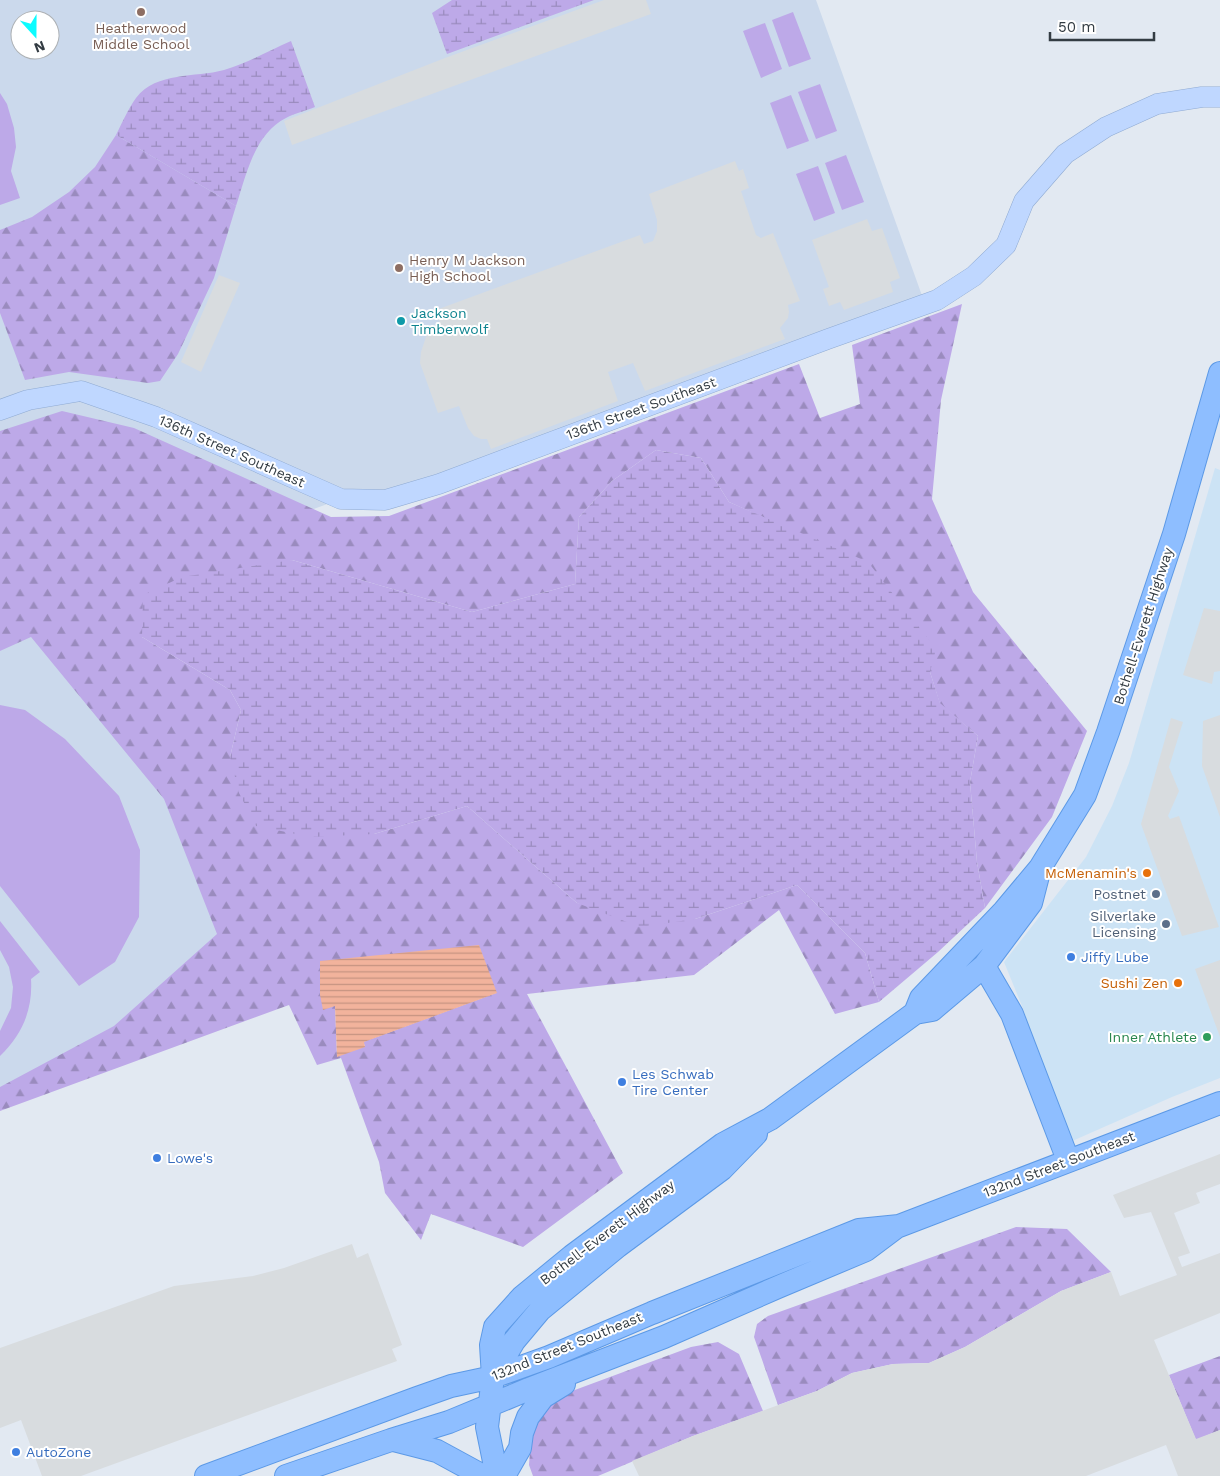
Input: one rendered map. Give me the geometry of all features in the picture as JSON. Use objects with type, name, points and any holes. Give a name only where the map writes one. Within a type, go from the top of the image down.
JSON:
[{"type":"main road","name":"Bothell-Everett Highway","points":[[915,1013],[921,998],[1004,911],[1040,868],[1085,796],[1174,534],[1220,374]]},
{"type":"main road","name":"Bothell-Everett Highway","points":[[497,1476],[487,1427],[493,1377],[491,1345],[495,1327],[522,1297],[572,1256],[723,1144],[770,1119],[915,1013],[932,1010],[984,966],[1031,903],[1040,868]]},
{"type":"main road","points":[[1004,911],[984,966],[1012,1014],[1068,1160]]},
{"type":"main road","name":"132nd Street Southeast","points":[[206,1476],[442,1389],[493,1377],[575,1346],[859,1230],[898,1226],[1220,1103]]},
{"type":"main road","name":"132nd Street Southeast","points":[[286,1476],[390,1440],[450,1422],[595,1363],[664,1338],[866,1250],[898,1226]]},
{"type":"main road","points":[[504,1476],[520,1448],[522,1433],[528,1417],[543,1398],[595,1363]]},
{"type":"main road","points":[[390,1440],[416,1444],[437,1451],[483,1476]]},
{"type":"street","name":"136th Street Southeast","points":[[0,410],[28,400],[81,391],[156,417],[341,499],[385,500],[447,481],[937,300],[974,276],[1006,245],[1024,201],[1066,154],[1106,127],[1158,104],[1202,97],[1220,97]]},
{"type":"shaded area","points":[[0,0],[816,0],[925,304],[439,484],[341,499],[95,589],[261,1001],[0,1099]]},
{"type":"shaded area","points":[[604,0],[646,0],[651,14],[292,145],[284,121],[445,58]]},
{"type":"shaded area","points":[[735,161],[739,171],[743,169],[749,188],[741,191],[756,235],[761,238],[773,233],[800,301],[788,305],[788,318],[780,328],[785,339],[645,391],[633,363],[608,372],[618,401],[491,449],[487,439],[474,436],[468,428],[459,406],[438,413],[420,363],[426,337],[440,323],[436,310],[640,235],[644,244],[653,241],[657,231],[657,220],[649,194]]},
{"type":"shaded area","points":[[867,219],[872,231],[882,228],[900,278],[890,282],[893,292],[844,310],[840,302],[829,306],[823,289],[829,287],[812,240]]},
{"type":"shaded area","points":[[219,275],[240,283],[201,372],[181,362]]},
{"type":"shaded area","points":[[1215,468],[1220,470],[1220,1078],[1070,1142],[1022,1006],[1004,962],[1086,857],[1112,806],[1129,763]]},
{"type":"shaded area","points":[[1204,608],[1220,611],[1220,671],[1214,672],[1212,684],[1183,675]]},
{"type":"shaded area","points":[[1220,715],[1220,817],[1202,766],[1203,721]]},
{"type":"shaded area","points":[[1171,718],[1183,722],[1169,767],[1179,791],[1168,816],[1170,819],[1179,816],[1219,927],[1182,936],[1141,824]]},
{"type":"shaded area","points":[[479,945],[497,993],[364,1042],[365,1047],[337,1057],[335,1006],[323,1010],[320,995],[320,961]]},
{"type":"shaded area","points":[[1220,960],[1220,1037],[1195,969]]},
{"type":"shaded area","points":[[1220,1154],[1220,1184],[1196,1193],[1200,1203],[1174,1213],[1190,1253],[1178,1257],[1182,1267],[1220,1253],[1220,1313],[1154,1340],[1196,1439],[1220,1430],[1220,1476],[1178,1476],[1166,1445],[1086,1476],[639,1476],[632,1461],[693,1436],[817,1391],[852,1373],[893,1364],[929,1363],[965,1347],[1061,1291],[1111,1272],[1120,1296],[1177,1275],[1151,1212],[1124,1218],[1113,1195]]},
{"type":"shaded area","points":[[352,1244],[357,1258],[368,1253],[402,1345],[392,1349],[397,1361],[81,1476],[42,1476],[21,1420],[0,1428],[0,1348],[174,1286],[253,1276],[284,1268]]},
{"type":"green space","points":[[452,0],[594,0],[447,54],[432,13]]},
{"type":"green space","points":[[793,12],[811,59],[789,67],[772,20]]},
{"type":"green space","points":[[765,23],[782,69],[761,78],[743,31]]},
{"type":"green space","points":[[291,41],[315,107],[286,118],[266,134],[248,169],[236,206],[116,135],[136,98],[155,83],[165,79],[224,70]]},
{"type":"green space","points":[[820,84],[837,131],[816,139],[798,92]]},
{"type":"green space","points":[[0,93],[7,104],[14,128],[16,147],[11,171],[20,198],[0,205]]},
{"type":"green space","points":[[791,95],[809,141],[787,149],[770,103]]},
{"type":"green space","points":[[116,135],[236,206],[214,278],[178,354],[160,381],[148,383],[69,372],[25,380],[0,313],[0,230],[32,217],[69,192],[95,167]]},
{"type":"green space","points":[[846,155],[864,202],[842,210],[825,163]]},
{"type":"green space","points":[[818,166],[835,213],[814,221],[796,174]]},
{"type":"green space","points":[[962,304],[941,400],[932,499],[973,592],[1087,731],[1052,817],[985,908],[977,862],[970,782],[978,736],[940,704],[930,672],[769,520],[729,502],[701,458],[656,450],[612,481],[579,517],[575,584],[472,612],[292,560],[142,637],[230,690],[241,710],[230,757],[374,834],[467,806],[577,903],[695,919],[797,885],[865,953],[879,1002],[835,1014],[779,910],[694,975],[527,994],[623,1173],[523,1247],[431,1214],[421,1240],[385,1193],[379,1162],[341,1058],[317,1065],[289,1005],[0,1111],[0,1087],[114,1026],[217,934],[164,799],[31,637],[0,651],[0,431],[62,411],[134,428],[331,517],[389,516],[799,364],[820,418],[860,404],[852,345]],"holes":[[[479,946],[496,993],[363,1042],[365,1046],[337,1056],[335,1005]]]},
{"type":"green space","points":[[656,450],[701,458],[729,502],[868,562],[936,649],[930,672],[940,703],[978,736],[970,782],[977,862],[985,908],[938,952],[879,1002],[865,953],[797,885],[695,919],[640,927],[577,903],[467,806],[374,834],[311,837],[256,826],[239,793],[230,757],[241,710],[230,690],[142,637],[143,595],[182,577],[292,560],[472,612],[575,584],[579,517],[612,481]]},
{"type":"green space","points":[[0,705],[25,710],[65,739],[119,796],[140,850],[139,917],[115,962],[79,986],[0,886]]},
{"type":"green space","points":[[0,921],[40,972],[31,979],[28,1011],[20,1031],[0,1056],[0,1031],[11,1008],[13,987],[9,967],[0,950]]},
{"type":"green space","points":[[1016,1227],[1067,1229],[1111,1272],[1061,1291],[965,1347],[929,1363],[893,1364],[852,1373],[817,1391],[778,1405],[754,1337],[757,1324],[768,1316]]},
{"type":"green space","points":[[718,1342],[739,1354],[763,1411],[693,1436],[598,1476],[533,1476],[529,1465],[531,1437],[541,1414],[564,1394],[691,1347]]},
{"type":"green space","points":[[1220,1356],[1220,1430],[1196,1440],[1169,1375]]},
{"type":"place","name":"Heatherwood Middle School","points":[[141,12]]},
{"type":"place","name":"Henry M Jackson High School","points":[[399,268]]},
{"type":"place","name":"Jackson Timberwolf","points":[[401,321]]},
{"type":"place","name":"McMenamin's","points":[[1147,873]]},
{"type":"place","name":"Postnet","points":[[1156,894]]},
{"type":"place","name":"Silverlake Licensing","points":[[1166,924]]},
{"type":"place","name":"Jiffy Lube","points":[[1071,957]]},
{"type":"place","name":"Sushi Zen","points":[[1178,983]]},
{"type":"place","name":"Inner Athlete","points":[[1207,1037]]},
{"type":"place","name":"Les Schwab Tire Center","points":[[622,1082]]},
{"type":"place","name":"Lowe's","points":[[157,1158]]},
{"type":"place","name":"AutoZone","points":[[16,1452]]}]
